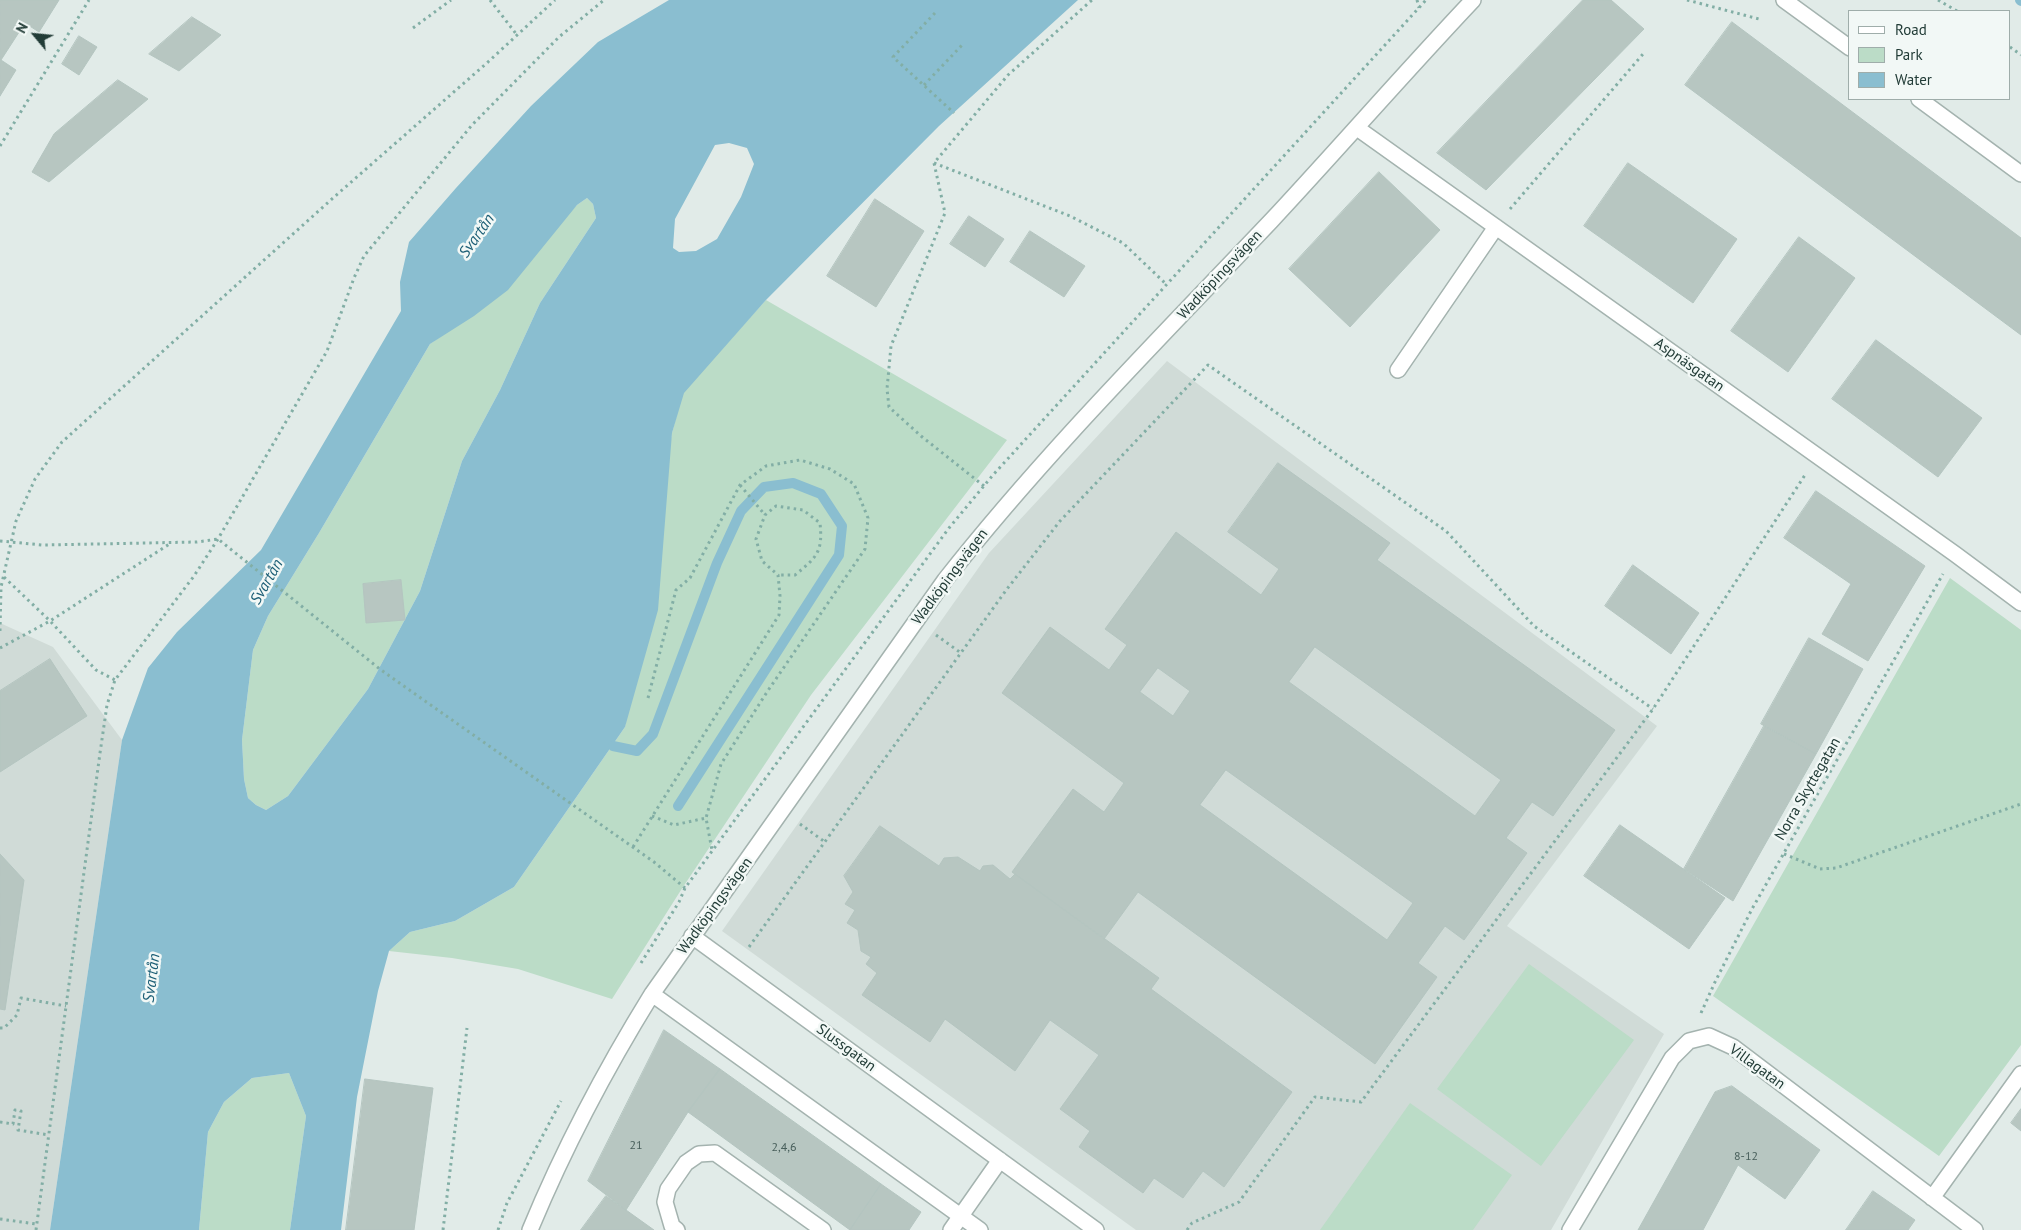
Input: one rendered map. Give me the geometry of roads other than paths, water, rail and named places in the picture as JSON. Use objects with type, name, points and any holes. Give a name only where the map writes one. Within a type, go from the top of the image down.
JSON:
[{"type":"street","name":"Wadköpingsvägen","points":[[530,1230],[570,1139],[621,1044],[652,994],[794,797],[946,580],[987,527],[1129,370],[1357,128],[1473,0]]},
{"type":"street","points":[[1784,0],[1848,47]]},
{"type":"street","points":[[1920,100],[2021,174]]},
{"type":"street","name":"Aspnäsgatan","points":[[1357,128],[2021,603]]},
{"type":"street","points":[[1398,370],[1496,227]]},
{"type":"street","name":"Slussgatan","points":[[692,936],[1096,1230]]},
{"type":"street","points":[[652,994],[980,1230]]},
{"type":"street","name":"Villagatan","points":[[1570,1230],[1672,1058],[1689,1041],[1710,1036],[1733,1047],[1975,1230]]},
{"type":"street","points":[[1932,1198],[2021,1074]]},
{"type":"street","points":[[677,1230],[672,1226],[665,1202],[668,1189],[686,1163],[699,1154],[715,1153],[823,1230]]},
{"type":"street","points":[[951,1230],[1000,1160]]},
{"type":"water","name":"Svartån","points":[[669,0],[1078,0],[939,126],[766,300],[684,393],[672,433],[658,610],[625,727],[514,887],[455,921],[410,932],[389,951],[378,991],[357,1097],[341,1230],[290,1230],[306,1116],[289,1073],[252,1078],[224,1102],[208,1132],[199,1230],[50,1230],[122,740],[148,668],[177,632],[261,550],[401,311],[400,282],[409,242],[531,106],[598,42]],"holes":[[[729,143],[747,148],[754,164],[741,197],[717,239],[696,251],[679,252],[673,248],[675,219],[715,145]],[[587,198],[593,204],[596,218],[540,303],[500,390],[462,461],[420,591],[368,689],[288,796],[266,810],[256,805],[248,798],[244,779],[242,740],[253,650],[268,616],[430,344],[474,316],[508,290],[577,205]]]},
{"type":"waterway","points":[[613,746],[637,751],[653,734],[717,563],[741,511],[764,487],[793,483],[821,494],[842,526],[839,555],[678,806]]}]
